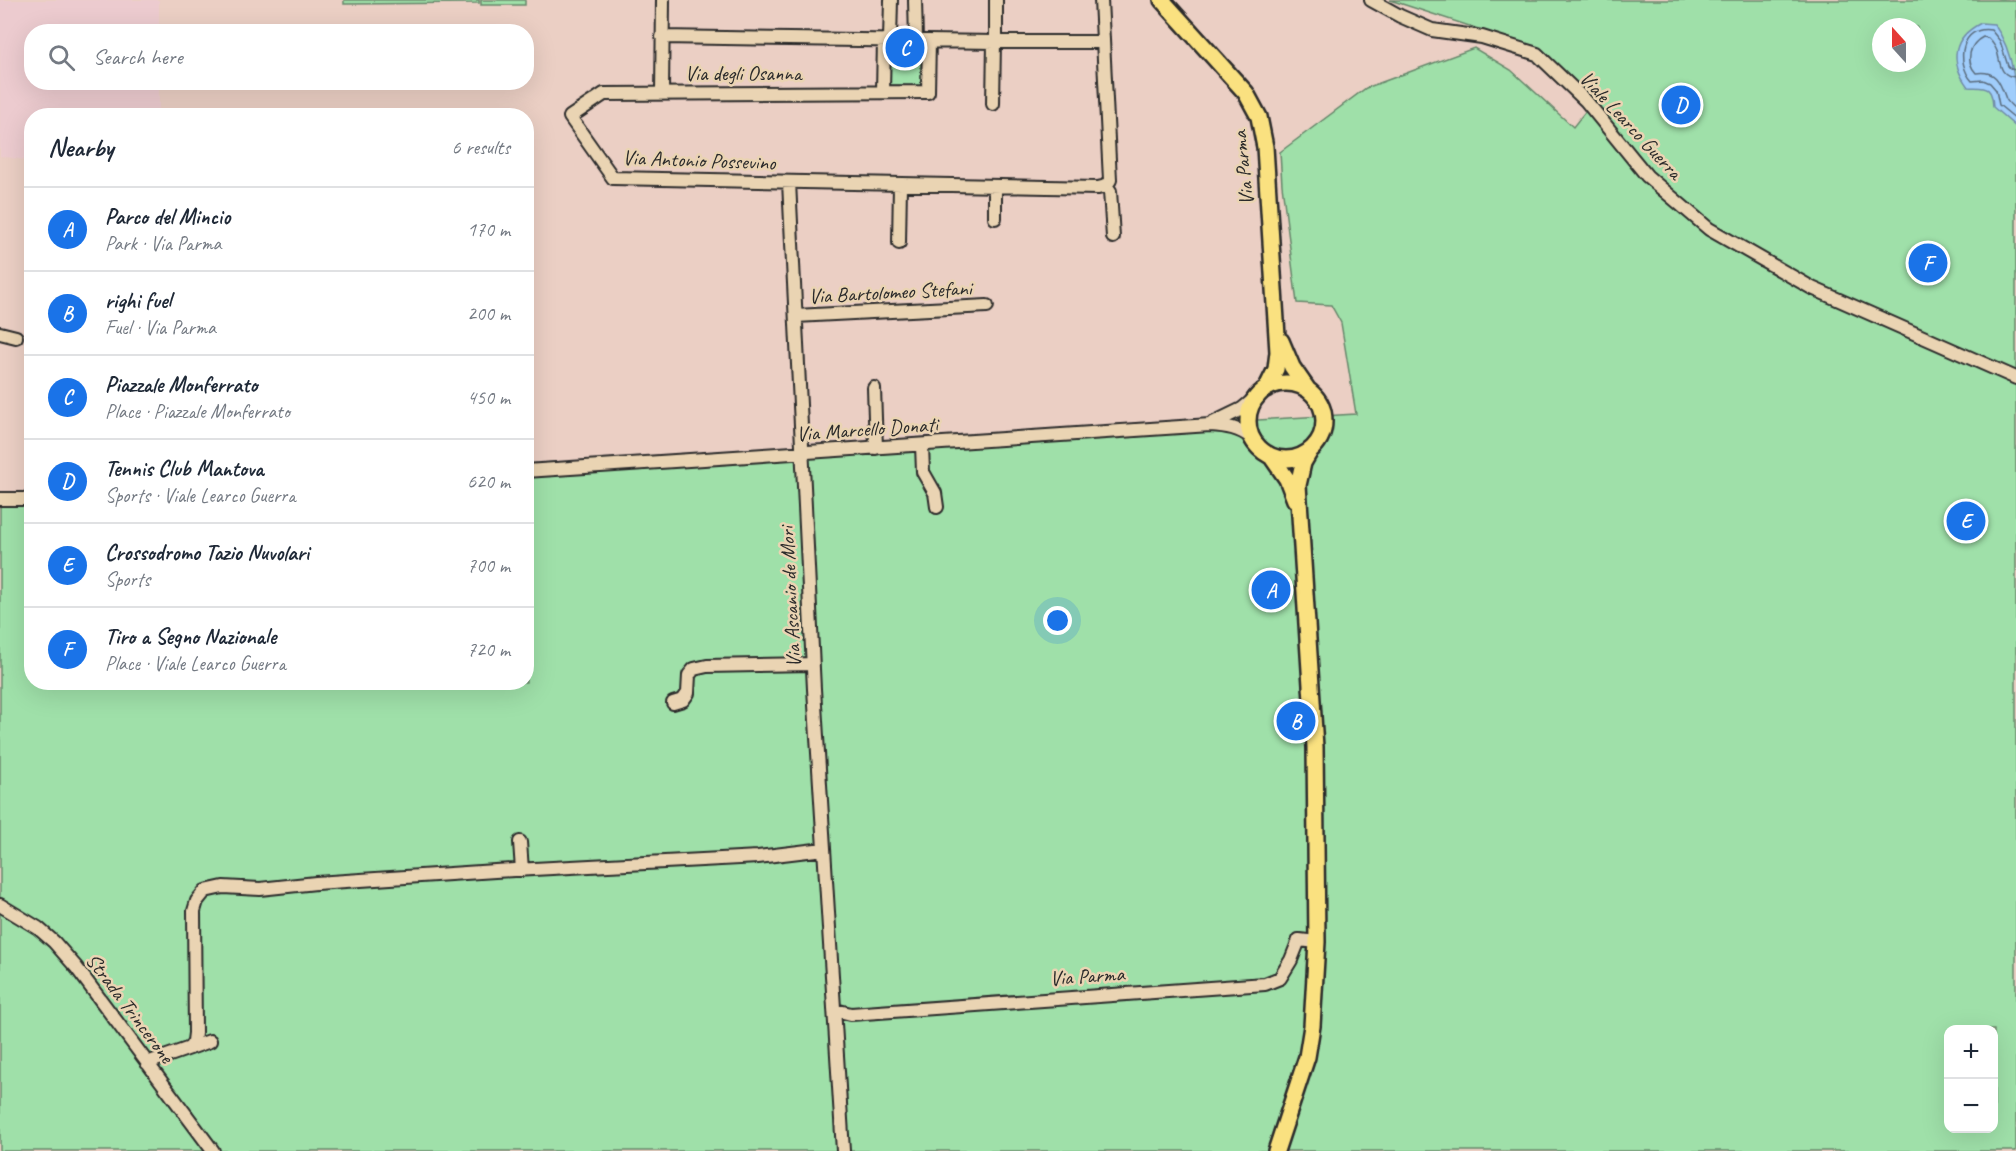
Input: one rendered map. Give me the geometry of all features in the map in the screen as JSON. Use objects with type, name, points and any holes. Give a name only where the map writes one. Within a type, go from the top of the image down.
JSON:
[{"type":"main road","name":"Via Parma","points":[[1162,0],[1246,93],[1259,117],[1265,147],[1277,331],[1276,369],[1262,392]]},
{"type":"main road","name":"Via Parma","points":[[1277,331],[1292,367],[1308,390]]},
{"type":"main road","points":[[1276,1151],[1307,1057],[1312,1026],[1317,942],[1315,747],[1299,515],[1299,476],[1303,463],[1322,435],[1324,421],[1320,405],[1308,390],[1298,385],[1287,383],[1262,392],[1251,407],[1249,415],[1252,438],[1260,449],[1271,456],[1285,459],[1298,457],[1310,451]]},
{"type":"main road","points":[[1271,456],[1287,479],[1299,515]]},
{"type":"street","points":[[662,93],[663,0]]},
{"type":"street","points":[[883,92],[891,0]]},
{"type":"street","points":[[915,0],[916,40]]},
{"type":"street","points":[[993,104],[996,0]]},
{"type":"street","points":[[1101,0],[1110,180],[1106,186],[1110,191],[1113,237]]},
{"type":"street","name":"Viale Learco Guerra","points":[[1371,0],[1432,30],[1482,38],[1537,54],[1586,101],[1647,176],[1709,229],[1812,288],[2016,378]]},
{"type":"street","points":[[662,37],[1103,42]]},
{"type":"street","name":"Via degli Osanna","points":[[604,94],[928,92],[929,41]]},
{"type":"street","name":"Via Antonio Possevino","points":[[604,94],[570,117],[613,178],[789,183],[1098,188],[1106,186]]},
{"type":"street","name":"Via Ascanio de Mori","points":[[789,183],[813,664],[843,1151]]},
{"type":"street","points":[[898,243],[900,184]]},
{"type":"street","points":[[994,186],[994,218]]},
{"type":"street","name":"Via Bartolomeo Stefani","points":[[796,316],[987,306]]},
{"type":"street","points":[[0,333],[16,337]]},
{"type":"street","points":[[874,388],[876,448]]},
{"type":"street","name":"Via Marcello Donati","points":[[1210,424],[1242,409],[1262,392]]},
{"type":"street","name":"Via Marcello Donati","points":[[534,470],[1210,424],[1232,427],[1252,438]]},
{"type":"street","points":[[922,445],[923,472],[935,493],[937,507]]},
{"type":"street","points":[[0,499],[24,499]]},
{"type":"street","points":[[673,703],[683,700],[688,693],[689,675],[698,668],[813,664]]},
{"type":"street","points":[[520,842],[522,870]]},
{"type":"street","points":[[190,1048],[195,1033],[194,911],[197,901],[205,891],[223,887],[260,889],[316,883],[758,857],[824,849]]},
{"type":"street","name":"Strada Trincerone","points":[[0,905],[39,928],[76,967],[213,1151]]},
{"type":"street","name":"Via Parma","points":[[836,1010],[851,1014],[1265,984],[1280,978],[1299,940],[1317,942]]},
{"type":"street","points":[[147,1063],[210,1041]]},
{"type":"shaded area","points":[[0,0],[159,0],[159,24],[24,24],[24,90],[159,90],[159,108],[24,108],[24,160],[0,156]]},
{"type":"green space","points":[[344,0],[479,0],[479,3],[344,4]]},
{"type":"green space","points":[[481,0],[525,0],[525,5],[481,5]]},
{"type":"green space","points":[[1390,0],[2016,0],[2016,1151],[0,1151],[0,497],[24,495],[24,690],[534,690],[534,464],[1356,414],[1341,323],[1331,305],[1297,303],[1280,152],[1366,88],[1474,48],[1511,70],[1573,127],[1592,103],[1537,48]]},
{"type":"green space","points":[[921,49],[921,86],[889,85],[890,50]]},
{"type":"water","points":[[1981,23],[1994,24],[2007,48],[2015,86],[2016,127],[1993,107],[1991,94],[1987,89],[1968,87],[1958,68],[1956,51],[1959,43],[1971,29]]},
{"type":"place","name":"Piazzale Monferrato","points":[[905,48]]},
{"type":"place","name":"Tennis Club Mantova","points":[[1681,105]]},
{"type":"place","name":"Tiro a Segno Nazionale","points":[[1928,263]]},
{"type":"place","name":"Crossodromo Tazio Nuvolari","points":[[1966,521]]},
{"type":"place","name":"Parco del Mincio","points":[[1271,590]]},
{"type":"place","name":"righi fuel","points":[[1296,721]]}]
